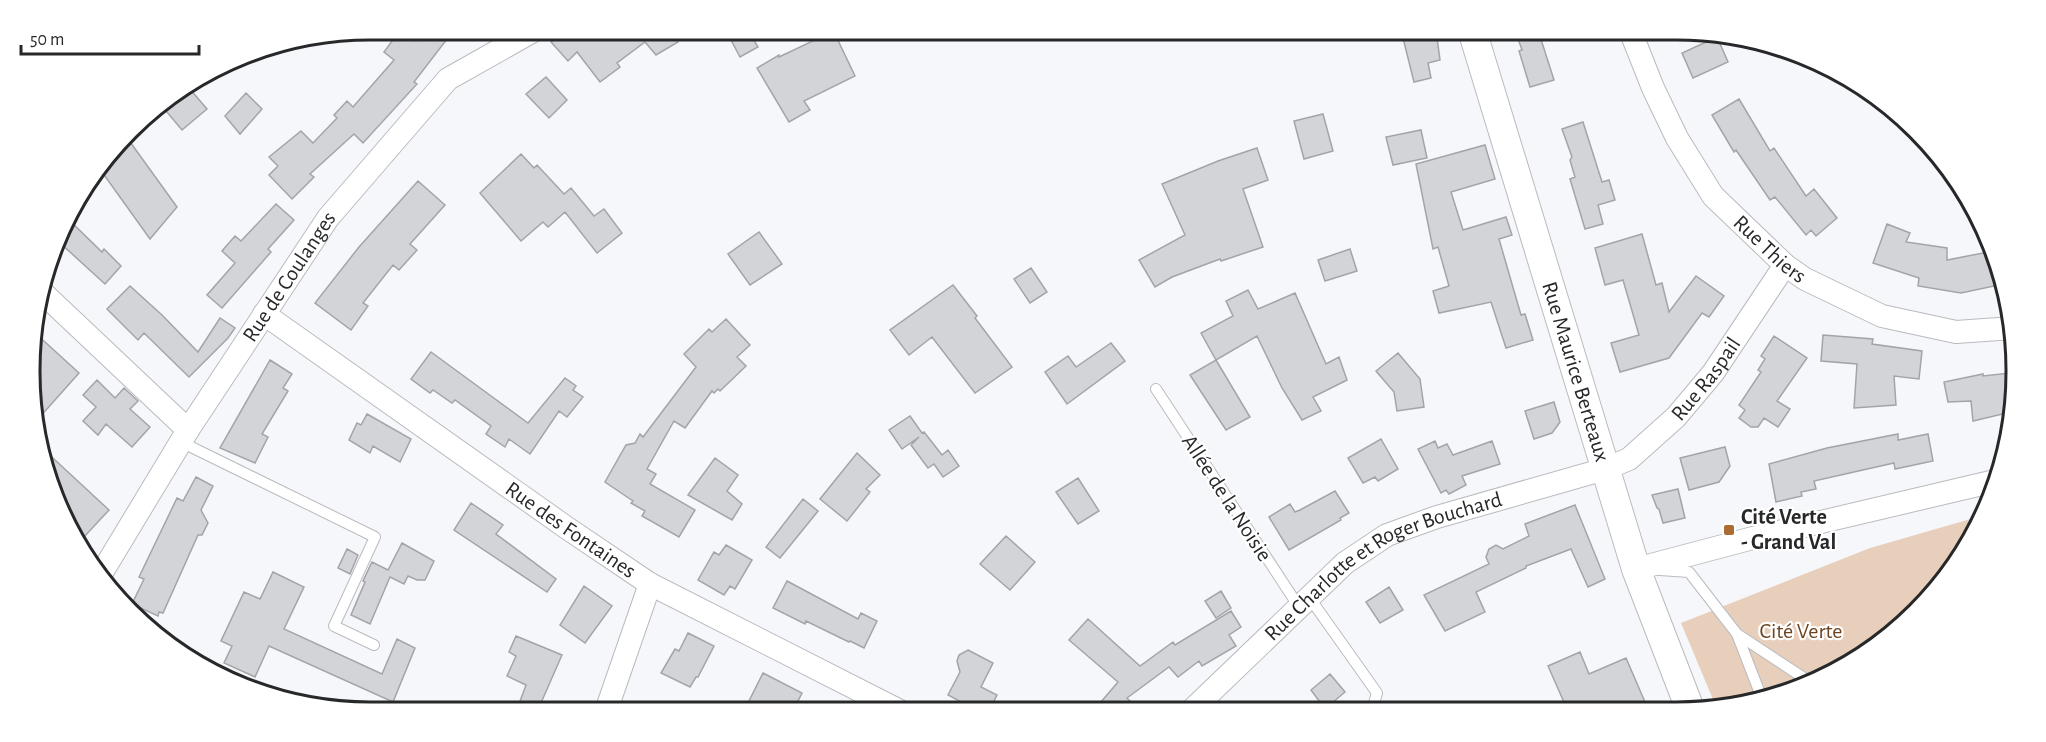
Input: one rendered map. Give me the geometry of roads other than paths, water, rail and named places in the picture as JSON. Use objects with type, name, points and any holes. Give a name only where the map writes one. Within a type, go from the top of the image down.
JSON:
[{"type":"street","name":"Rue de Coulanges","points":[[105,567],[185,436],[328,218],[448,78],[517,40]]},
{"type":"street","name":"Rue Maurice Berteaux","points":[[1475,40],[1636,569],[1687,701]]},
{"type":"street","name":"Rue Thiers","points":[[1634,40],[1653,88],[1677,138],[1713,196],[1785,265],[1805,279],[1882,316],[1956,332],[2003,329]]},
{"type":"street","name":"Rue Raspail","points":[[1605,469],[1629,459],[1676,417],[1713,373],[1785,265]]},
{"type":"street","points":[[49,299],[185,436]]},
{"type":"street","name":"Rue des Fontaines","points":[[264,314],[557,522],[650,584],[882,702]]},
{"type":"street","name":"Rue Charlotte et Roger Bouchard","points":[[1200,702],[1345,562],[1387,535],[1437,517],[1605,469]]},
{"type":"street","points":[[1636,569],[1753,538],[1986,483]]},
{"type":"street","points":[[609,702],[650,584]]},
{"type":"lane","name":"Allée de la Noisie","points":[[1156,389],[1304,602],[1377,693],[1374,702]]},
{"type":"lane","points":[[185,436],[375,537],[334,626],[374,645]]},
{"type":"lane","points":[[1636,569],[1689,572],[1737,634],[1759,690]]},
{"type":"lane","points":[[1737,634],[1801,676]]},
{"type":"place","name":"Cité Verte - Grand Val","points":[[1729,530]]},
{"type":"park label","name":"Cité Verte","points":[[1801,631]]}]
